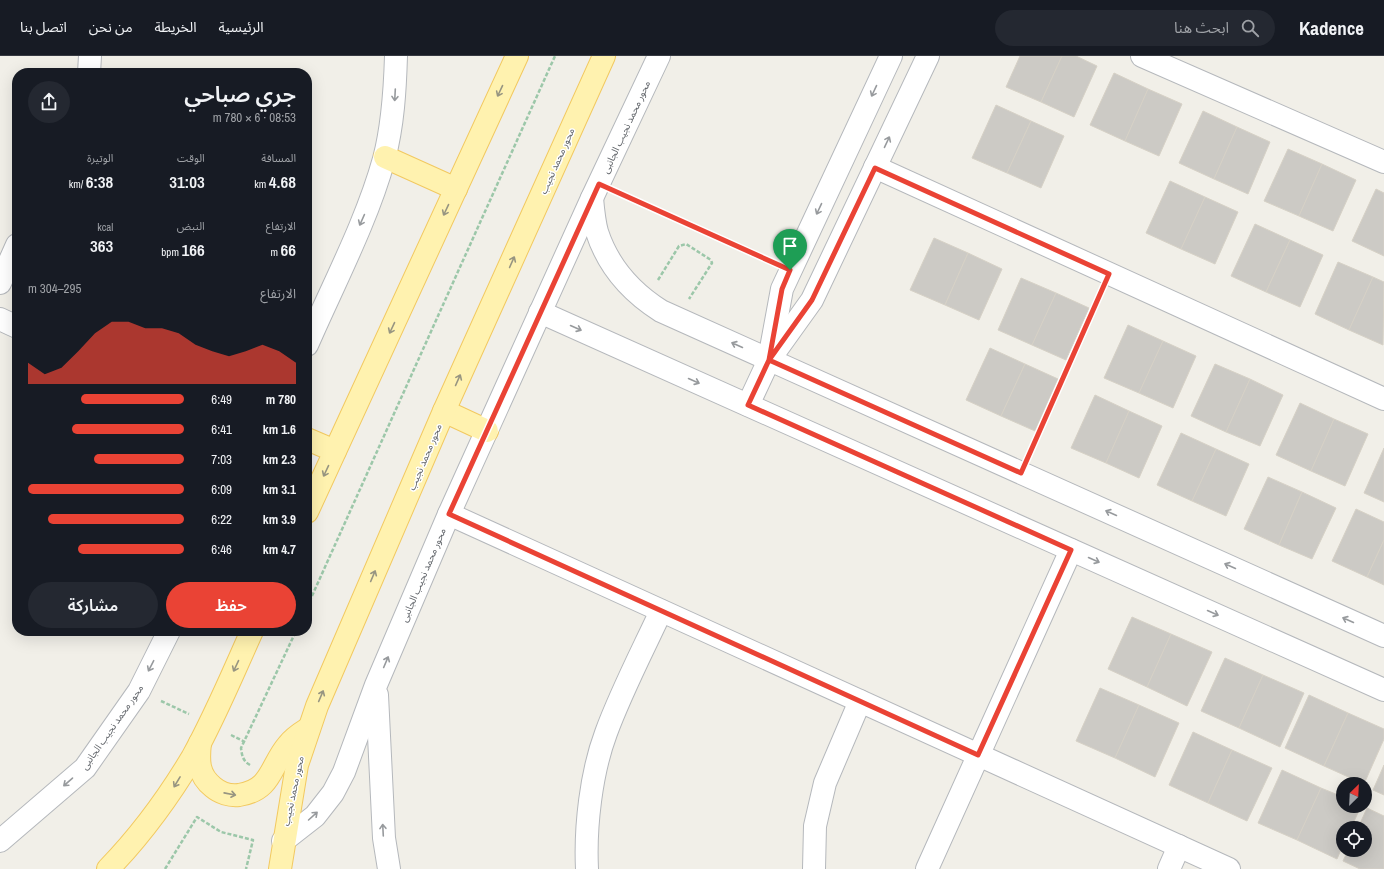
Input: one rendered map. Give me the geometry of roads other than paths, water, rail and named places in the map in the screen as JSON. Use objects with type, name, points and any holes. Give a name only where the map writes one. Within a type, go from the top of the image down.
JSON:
[{"type":"main road","points":[[312,501],[517,56]]},
{"type":"main road","name":"محور محمد نجيب","points":[[280,869],[283,841],[297,765],[317,706],[444,411],[604,56]]},
{"type":"main road","points":[[385,157],[456,189]]},
{"type":"main road","points":[[444,411],[487,431]]},
{"type":"main road","points":[[312,440],[336,451]]},
{"type":"main road","points":[[108,869],[153,818],[174,788],[200,743],[250,636]]},
{"type":"main road","points":[[200,743],[198,760],[200,771],[206,780],[214,788],[224,794],[248,794],[259,788],[268,780],[288,744],[298,734],[309,728]]},
{"type":"street","points":[[89,68],[90,56]]},
{"type":"street","points":[[312,334],[374,193],[385,157],[394,103],[396,56]]},
{"type":"street","name":"محور محمد نجيب الجانبى","points":[[283,841],[316,816],[333,793],[344,772],[376,685],[449,514],[595,191],[659,56]]},
{"type":"street","points":[[769,360],[782,289],[891,56]]},
{"type":"street","points":[[748,405],[769,360],[812,300],[928,56]]},
{"type":"street","points":[[1142,56],[1384,162]]},
{"type":"street","points":[[875,168],[1384,399]]},
{"type":"street","points":[[595,191],[597,231],[610,262],[631,288],[646,301],[677,318],[769,360],[1384,636]]},
{"type":"street","points":[[0,283],[12,256]]},
{"type":"street","points":[[540,312],[1384,690]]},
{"type":"street","points":[[0,319],[12,325]]},
{"type":"street","points":[[449,514],[1179,846],[1221,867]]},
{"type":"street","points":[[927,869],[1071,550]]},
{"type":"street","points":[[587,869],[586,844],[592,788],[605,734],[661,610]]},
{"type":"street","name":"محور محمد نجيب الجانبى","points":[[0,841],[85,768],[139,691],[166,636]]},
{"type":"street","points":[[376,685],[384,838],[389,869]]},
{"type":"street","points":[[814,869],[815,826],[825,783],[860,701]]},
{"type":"street","points":[[1168,869],[1179,846]]}]
